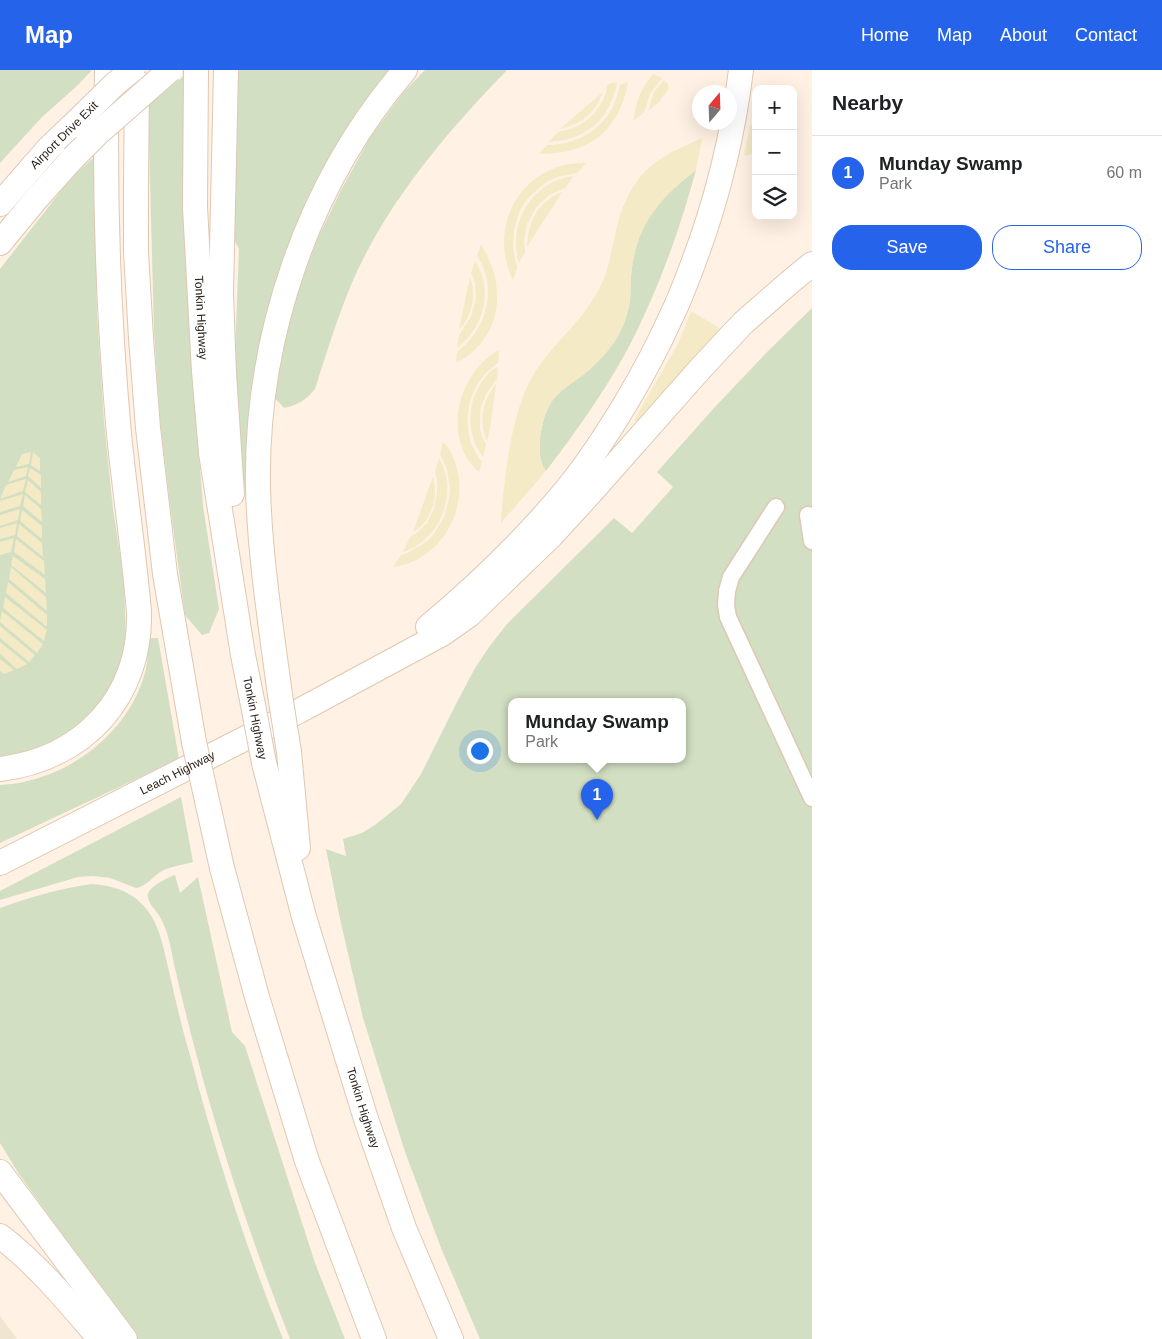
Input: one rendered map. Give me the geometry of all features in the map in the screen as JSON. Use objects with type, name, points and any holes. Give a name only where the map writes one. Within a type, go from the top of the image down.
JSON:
[{"type":"highway","points":[[0,769],[18,766],[53,755],[83,737],[107,712],[123,688],[130,672],[137,644],[139,626],[138,598],[119,434],[111,322],[105,147],[107,70]]},
{"type":"highway","name":"Airport Drive Exit","points":[[0,204],[48,149],[132,70]]},
{"type":"highway","points":[[137,70],[136,252],[148,428],[165,574],[194,742],[222,868],[257,997],[307,1161],[374,1339]]},
{"type":"highway","points":[[0,243],[37,198],[97,134],[170,70]]},
{"type":"highway","name":"Tonkin Highway","points":[[196,70],[195,208],[204,372],[212,453],[243,655],[264,763],[304,917],[366,1119],[404,1228],[451,1339]]},
{"type":"highway","points":[[226,70],[221,294],[224,374],[243,655]]},
{"type":"highway","points":[[304,917],[289,752],[260,537],[258,487],[260,418],[271,342],[284,293],[301,245],[327,188],[356,136],[395,82],[406,70]]},
{"type":"highway","points":[[353,681],[420,633],[459,601],[495,567],[568,488],[618,415],[647,367],[672,316],[705,232],[721,176],[733,121],[741,70]]},
{"type":"highway","points":[[353,681],[442,634],[469,615],[564,522],[743,323],[812,264]]},
{"type":"highway","name":"Leach Highway","points":[[0,863],[273,724],[353,681]]},
{"type":"highway","points":[[0,1172],[125,1339]]},
{"type":"highway","points":[[0,1236],[44,1276],[100,1339]]},
{"type":"street","points":[[776,507],[731,577],[726,605],[728,617],[812,798]]},
{"type":"street","points":[[808,515],[812,541]]},
{"type":"shaded area","points":[[0,1316],[17,1339],[0,1339]]},
{"type":"green space","points":[[0,70],[92,70],[42,117],[0,163]]},
{"type":"green space","points":[[237,70],[391,70],[315,187],[251,485],[242,487],[235,353],[239,249],[233,238]]},
{"type":"green space","points":[[425,70],[507,70],[440,144],[400,198],[365,255],[351,285],[315,389],[301,402],[284,408],[274,397],[284,346],[297,294],[317,240],[341,190],[371,136],[403,93]]},
{"type":"green space","points":[[185,75],[185,194],[190,340],[203,506],[219,609],[209,633],[202,635],[185,615],[160,421],[154,331],[148,105]]},
{"type":"green space","points":[[94,157],[97,314],[104,421],[113,509],[124,580],[126,642],[123,663],[95,714],[42,750],[0,760],[0,269],[71,178]]},
{"type":"green space","points":[[696,170],[666,264],[647,310],[625,354],[598,399],[546,471],[541,459],[540,443],[543,421],[547,410],[559,393],[599,361],[616,338],[628,312],[633,259],[643,229],[660,203]]},
{"type":"green space","points":[[812,308],[812,1339],[480,1339],[441,1248],[405,1152],[363,1018],[326,849],[346,856],[343,839],[362,833],[401,804],[421,774],[475,668],[507,624],[614,518],[632,533],[673,487],[657,472],[714,408]]},
{"type":"green space","points":[[149,638],[158,638],[179,759],[0,843],[0,785],[14,784],[43,777],[81,758],[98,745],[126,714],[136,696],[145,671]]},
{"type":"green space","points":[[181,797],[193,862],[162,871],[136,888],[110,878],[78,877],[0,900],[0,891]]},
{"type":"green space","points":[[175,875],[180,893],[198,877],[232,1032],[245,1046],[315,1263],[345,1339],[290,1339],[272,1293],[211,1107],[185,1012],[167,934],[163,922],[148,897],[149,891],[155,885]]},
{"type":"green space","points":[[92,884],[119,889],[134,897],[152,917],[158,929],[185,1036],[221,1165],[244,1235],[283,1339],[137,1339],[19,1174],[0,1143],[0,908],[46,893]]},
{"type":"sand","points":[[653,74],[662,78],[650,94],[644,113],[634,120],[640,96]]},
{"type":"sand","points":[[664,80],[669,88],[659,102],[648,111],[654,92]]},
{"type":"sand","points":[[614,82],[617,84],[608,108],[594,126],[574,137],[549,142],[557,133],[571,129],[587,120],[601,104],[607,85]]},
{"type":"sand","points":[[628,82],[624,99],[617,114],[609,127],[599,137],[573,150],[539,154],[547,145],[573,141],[595,129],[604,121],[611,110],[620,85]]},
{"type":"sand","points":[[603,92],[592,112],[575,124],[560,129]]},
{"type":"sand","points":[[750,125],[752,125],[752,154],[744,156]]},
{"type":"sand","points":[[702,138],[696,170],[660,203],[643,229],[633,259],[629,307],[620,332],[599,361],[553,400],[547,410],[541,432],[541,459],[546,471],[501,523],[504,485],[511,441],[522,399],[530,381],[539,366],[581,317],[601,285],[607,271],[622,210],[634,185],[652,165],[676,150]]},
{"type":"sand","points":[[586,163],[577,173],[548,181],[530,196],[520,210],[514,230],[513,249],[517,267],[513,280],[506,259],[504,239],[508,219],[516,200],[528,185],[544,173],[564,165]]},
{"type":"sand","points":[[574,176],[565,188],[549,195],[536,208],[527,224],[524,240],[525,252],[519,263],[516,248],[517,233],[520,219],[526,206],[546,186]]},
{"type":"sand","points":[[562,192],[527,247],[529,229],[540,207],[553,196]]},
{"type":"sand","points":[[481,245],[490,261],[495,277],[496,310],[491,326],[483,340],[471,353],[456,363],[457,352],[475,332],[482,321],[486,308],[487,281],[484,268],[477,256]]},
{"type":"sand","points":[[475,261],[481,272],[484,284],[483,308],[474,330],[457,348],[459,335],[471,317],[476,298],[475,283],[471,273]]},
{"type":"sand","points":[[470,277],[473,291],[472,305],[467,318],[459,330]]},
{"type":"sand","points":[[691,311],[726,332],[643,426],[634,420],[678,344]]},
{"type":"sand","points":[[499,350],[498,363],[478,383],[472,395],[469,409],[469,437],[474,450],[482,462],[479,472],[467,458],[460,442],[459,406],[473,374],[485,360]]},
{"type":"sand","points":[[498,367],[497,379],[487,392],[481,407],[480,428],[486,444],[483,457],[471,430],[471,411],[476,392],[481,383],[490,372]]},
{"type":"sand","points":[[496,384],[487,441],[483,426],[483,411],[488,397]]},
{"type":"sand","points":[[443,442],[453,456],[458,473],[458,505],[453,520],[435,546],[423,556],[409,563],[393,567],[401,555],[408,553],[427,541],[434,534],[444,517],[450,489],[447,469],[440,454]]},
{"type":"sand","points":[[31,452],[29,464],[16,467],[22,454]]},
{"type":"sand","points":[[33,452],[40,458],[40,471],[31,465]]},
{"type":"sand","points":[[439,458],[445,471],[447,485],[443,513],[427,537],[416,546],[403,552],[410,537],[427,523],[434,509],[437,492],[435,472]]},
{"type":"sand","points":[[28,467],[26,476],[8,482],[14,470]]},
{"type":"sand","points":[[30,468],[41,475],[41,488],[28,476]]},
{"type":"sand","points":[[433,477],[435,492],[432,508],[425,522],[413,532]]},
{"type":"sand","points":[[26,479],[23,491],[0,499],[6,485]]},
{"type":"sand","points":[[28,480],[41,492],[41,505],[25,492]]},
{"type":"sand","points":[[23,494],[20,506],[0,512],[0,501]]},
{"type":"sand","points":[[25,495],[41,509],[42,522],[23,506]]},
{"type":"sand","points":[[20,509],[18,520],[0,526],[0,515]]},
{"type":"sand","points":[[22,510],[42,526],[42,539],[20,521]]},
{"type":"sand","points":[[17,523],[15,535],[0,539],[0,528]]},
{"type":"sand","points":[[19,524],[42,543],[43,557],[17,536]]},
{"type":"sand","points":[[14,538],[11,552],[0,555],[0,542]]},
{"type":"sand","points":[[16,539],[44,561],[45,575],[14,552]]},
{"type":"sand","points":[[13,556],[45,579],[46,593],[11,565]]},
{"type":"sand","points":[[11,567],[46,597],[47,611],[9,579]]},
{"type":"sand","points":[[8,582],[47,615],[47,627],[6,593]]},
{"type":"sand","points":[[5,597],[47,630],[44,641],[3,608]]},
{"type":"sand","points":[[2,611],[43,644],[37,653],[0,622]]},
{"type":"sand","points":[[0,626],[35,655],[29,662],[0,638]]},
{"type":"sand","points":[[0,642],[27,664],[17,669],[0,654]]},
{"type":"sand","points":[[0,659],[14,670],[4,674],[0,671]]},
{"type":"place","name":"Munday Swamp","points":[[597,820]]}]
